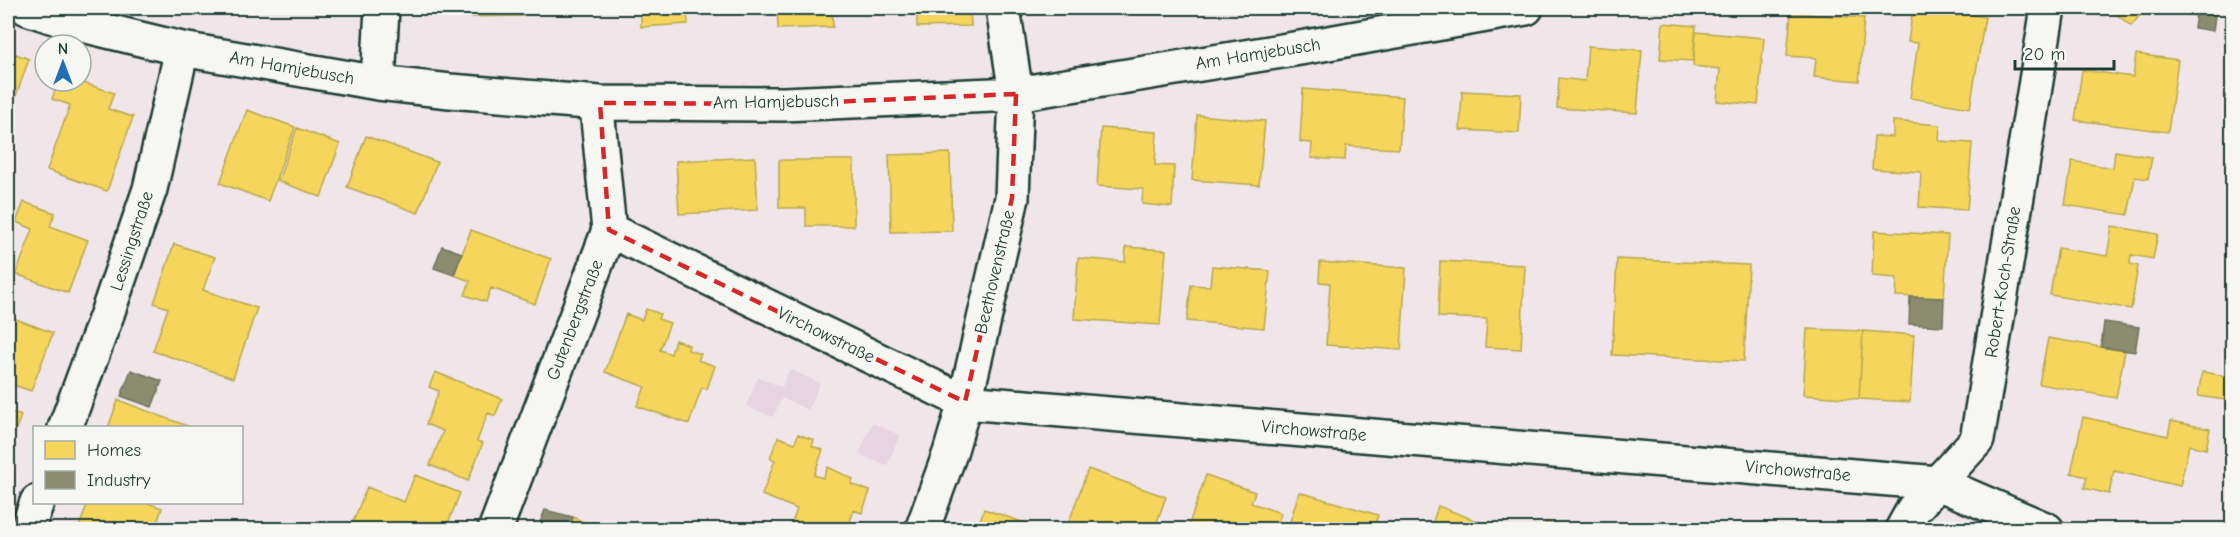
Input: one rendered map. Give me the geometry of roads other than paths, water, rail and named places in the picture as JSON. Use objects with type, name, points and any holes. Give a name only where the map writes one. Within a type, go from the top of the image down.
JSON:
[{"type":"street","name":"Am Hamjebusch","points":[[27,8],[66,21],[182,49],[378,83],[600,103],[783,104],[1016,94],[1526,8]]},
{"type":"street","points":[[378,83],[382,8]]},
{"type":"street","name":"Beethovenstraße","points":[[922,530],[950,453],[965,402],[1012,198],[1016,94],[1003,8]]},
{"type":"street","name":"Robert-Koch-Straße","points":[[1902,530],[1913,510],[1977,440],[2048,8]]},
{"type":"street","name":"Lessingstraße","points":[[66,426],[150,189],[182,49]]},
{"type":"street","name":"Gutenbergstraße","points":[[495,530],[609,230],[598,118],[600,103]]},
{"type":"street","name":"Virchowstraße","points":[[609,230],[965,402],[1938,483],[2047,530]]},
{"type":"street","points":[[27,530],[36,504]]}]
